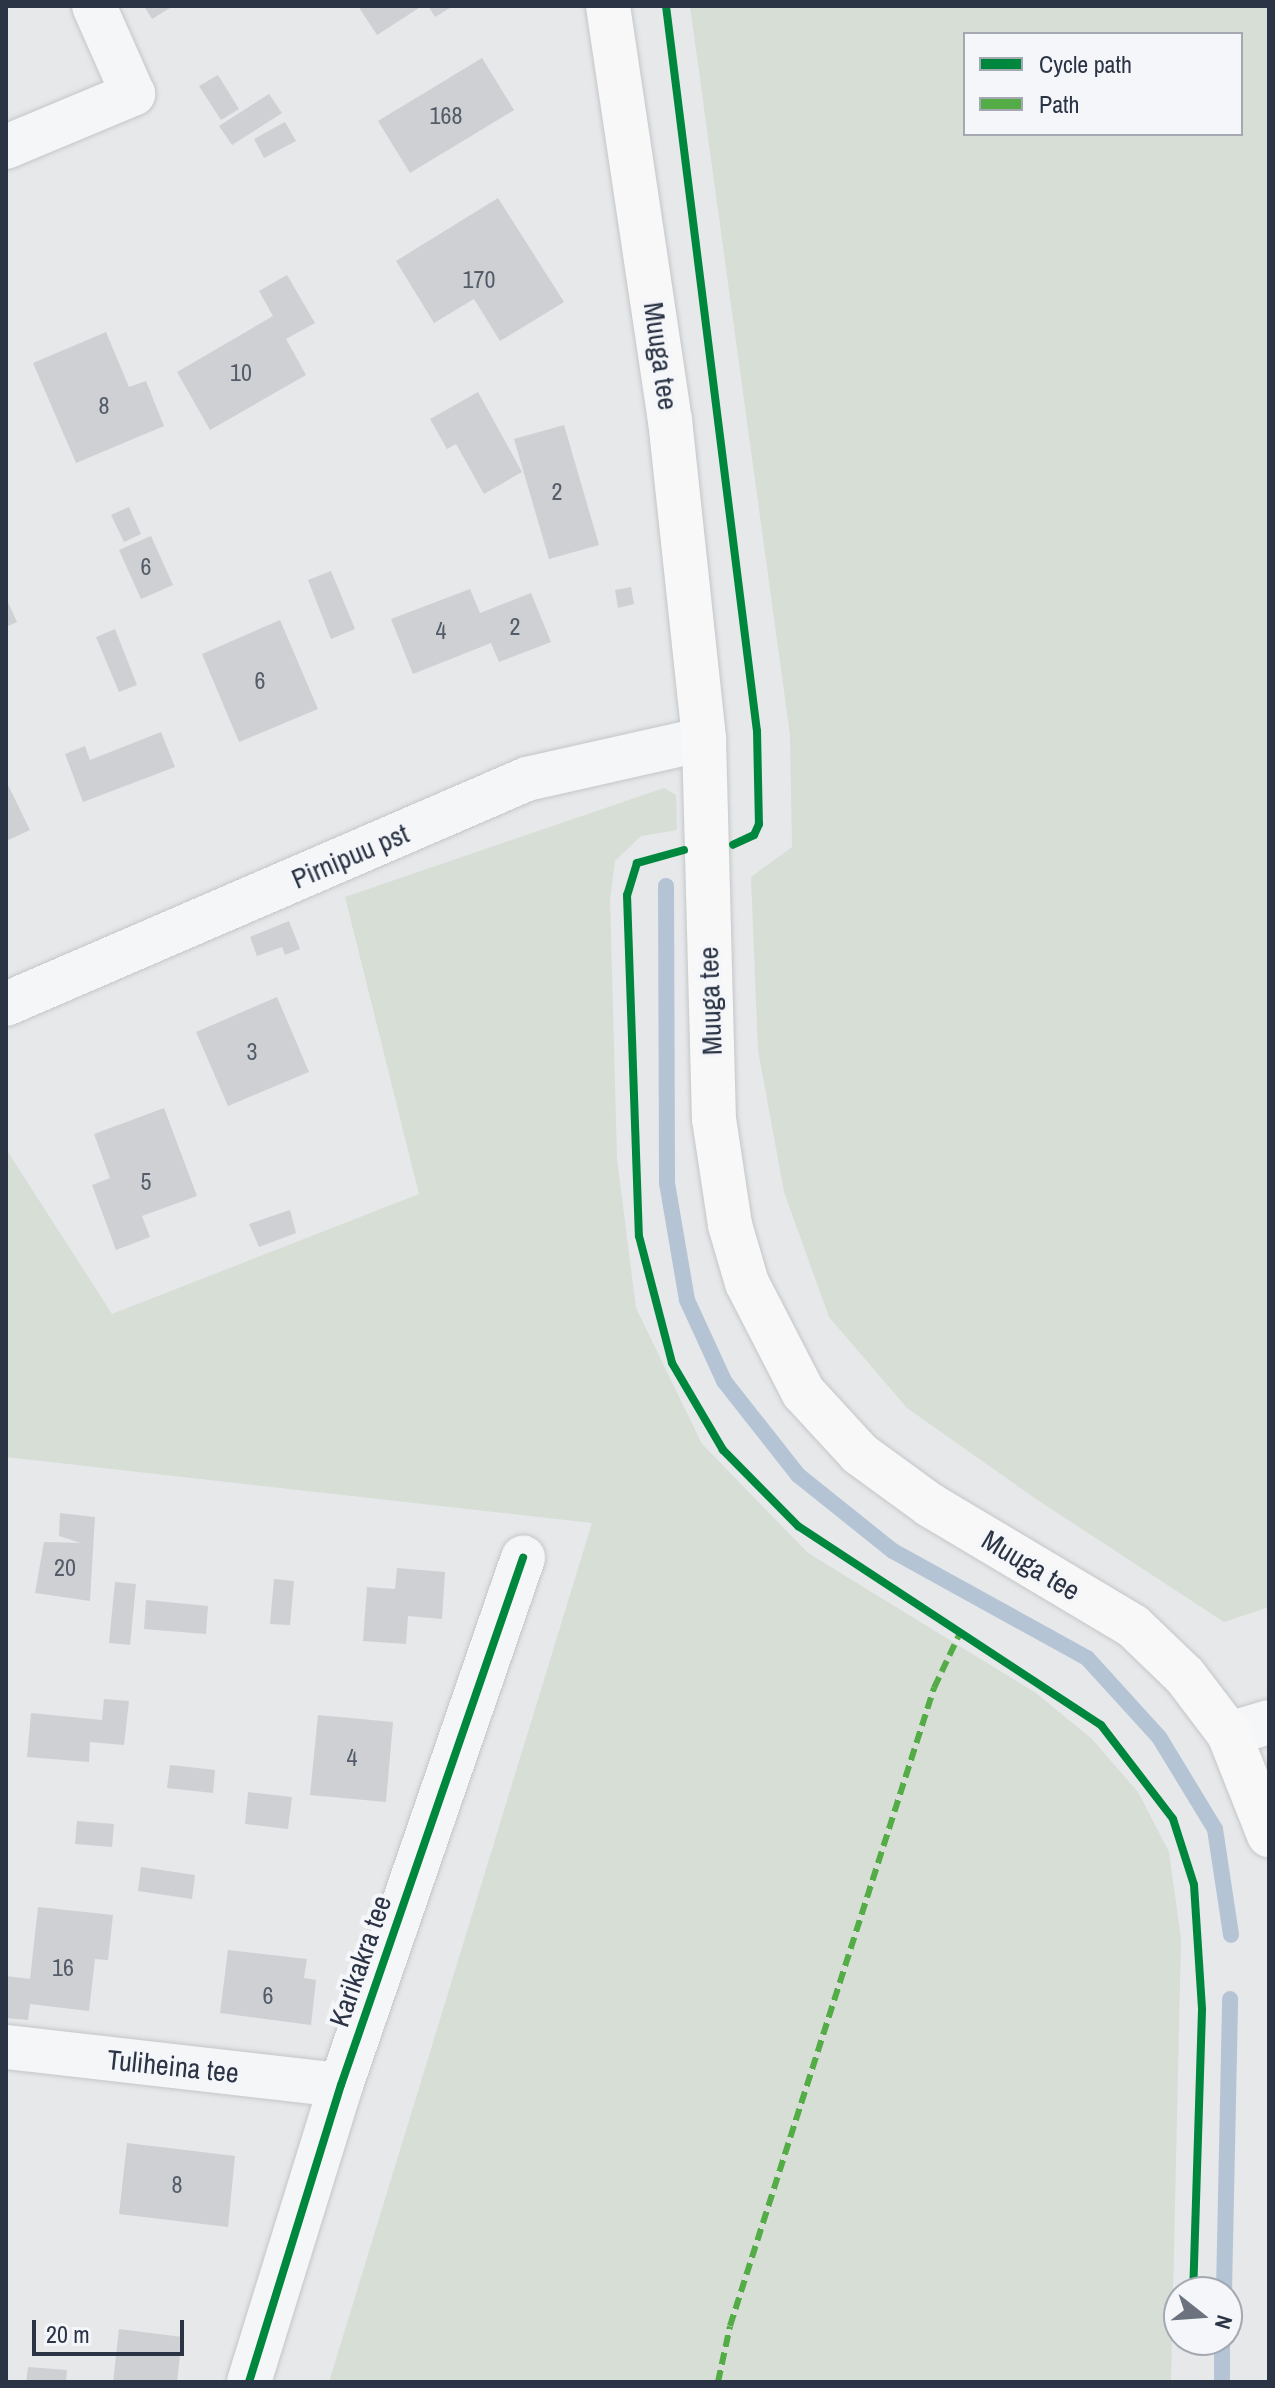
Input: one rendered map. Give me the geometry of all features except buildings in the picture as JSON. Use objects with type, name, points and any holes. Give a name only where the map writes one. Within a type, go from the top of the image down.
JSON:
[{"type":"main road","name":"Muuga tee","points":[[608,6],[670,420],[704,739],[714,1119],[730,1225],[771,1333],[803,1392],[860,1454],[930,1505],[1133,1626],[1185,1676],[1249,1728],[1269,1835]]},
{"type":"street","points":[[6,147],[133,94],[94,6]]},
{"type":"street","name":"Pirnipuu pst","points":[[6,1004],[527,779],[704,739]]},
{"type":"street","name":"Karikakra tee","points":[[249,2382],[341,2085],[523,1558]]},
{"type":"street","name":"Tuliheina tee","points":[[6,2047],[341,2085]]},
{"type":"shaded area","points":[[690,6],[1269,6],[1269,1607],[1224,1622],[1036,1499],[907,1408],[829,1317],[784,1192],[758,1050],[751,877],[792,847],[790,735]]},
{"type":"shaded area","points":[[664,788],[676,795],[677,830],[641,836],[615,861],[610,899],[617,1159],[636,1308],[702,1444],[808,1553],[1036,1693],[1092,1739],[1138,1792],[1169,1852],[1181,1939],[1173,2276],[1163,2276],[1163,2356],[1172,2356],[1171,2382],[329,2382],[592,1523],[6,1457],[6,1149],[112,1314],[419,1194],[345,897]]},
{"type":"waterway","points":[[666,886],[667,1183],[687,1300],[724,1381],[798,1475],[893,1551],[1087,1658],[1159,1737],[1215,1829],[1231,1935]]},
{"type":"waterway","points":[[1224,2276],[1230,1999]]},
{"type":"waterway","points":[[1222,2356],[1222,2382]]},
{"type":"marked path","points":[[718,2382],[730,2326],[934,1688],[961,1631]]},
{"type":"cycle path","points":[[666,6],[757,731],[759,824],[754,835],[733,845]]},
{"type":"cycle path","points":[[684,850],[637,863],[627,895],[639,1236],[672,1363],[723,1450],[798,1526],[1101,1725],[1173,1819],[1194,1885],[1202,2010],[1194,2276]]},
{"type":"cycle path","points":[[249,2382],[341,2085],[523,1558]]}]
